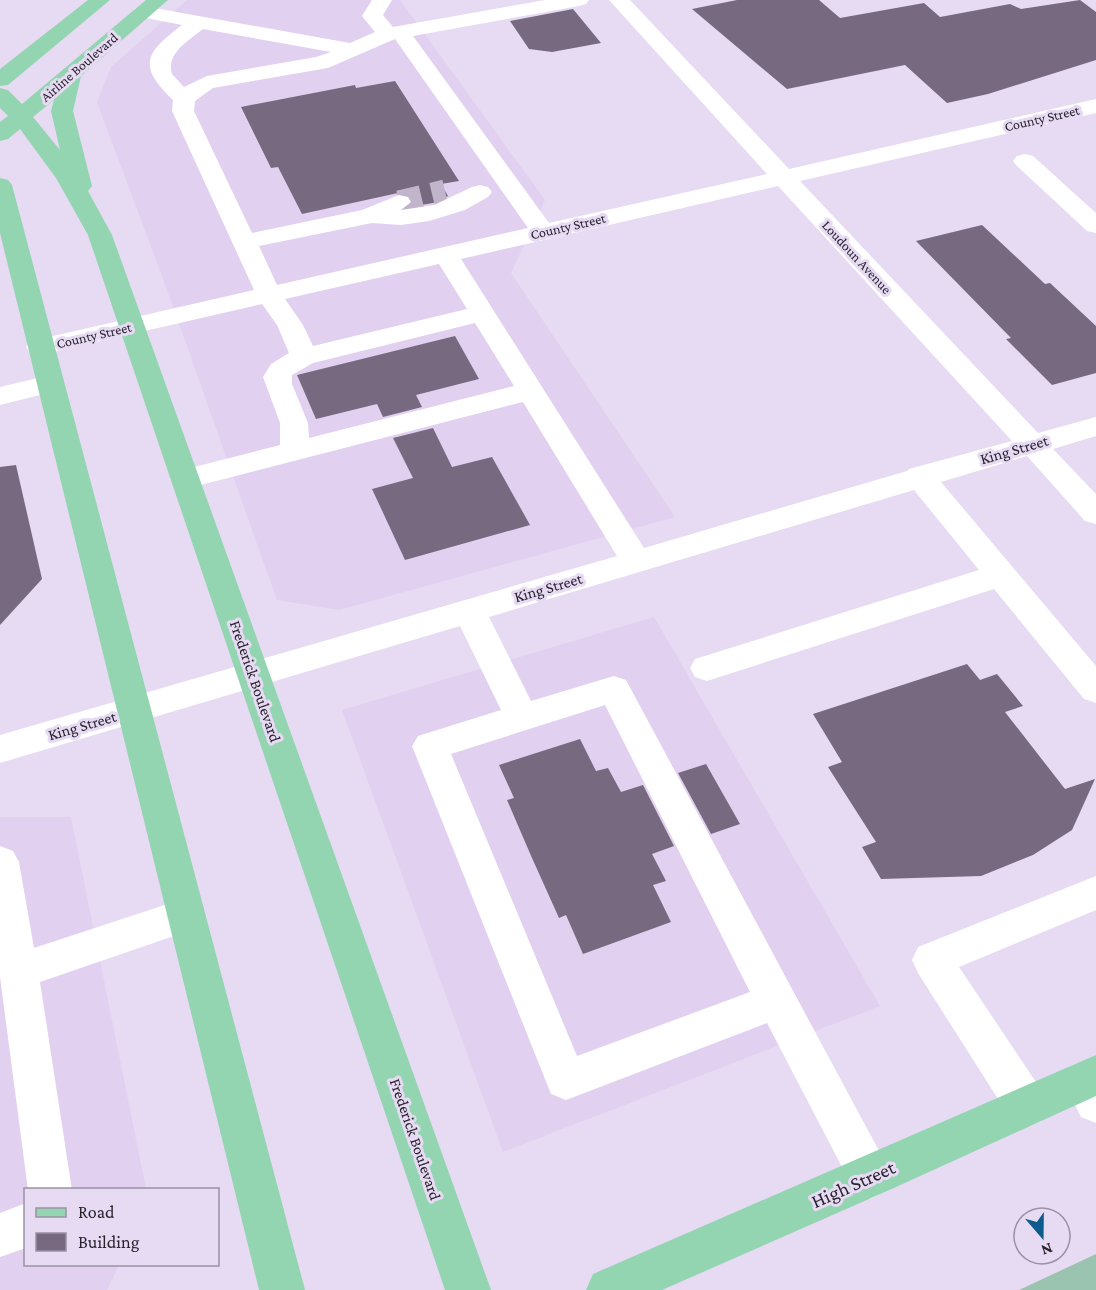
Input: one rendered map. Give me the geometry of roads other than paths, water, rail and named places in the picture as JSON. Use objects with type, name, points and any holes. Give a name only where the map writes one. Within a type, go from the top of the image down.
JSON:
[{"type":"main road","points":[[0,80],[100,0]]},
{"type":"main road","name":"Airline Boulevard","points":[[7,115],[71,74],[150,6]]},
{"type":"main road","points":[[71,74],[63,111],[85,206]]},
{"type":"main road","name":"Frederick Boulevard","points":[[7,115],[75,186],[100,235],[468,1290]]},
{"type":"main road","points":[[0,185],[132,710],[282,1290]]},
{"type":"main road","name":"High Street","points":[[609,1290],[1027,1106],[1092,1086]]},
{"type":"street","points":[[177,18],[197,0]]},
{"type":"street","points":[[382,0],[372,16],[394,33],[543,232]]},
{"type":"street","points":[[453,0],[471,19]]},
{"type":"street","points":[[304,357],[290,325],[268,295],[183,111],[184,99],[193,90],[207,83],[320,63],[338,58],[351,49],[394,33],[579,0]]},
{"type":"street","name":"Loudoun Avenue","points":[[619,0],[1096,513]]},
{"type":"street","points":[[150,6],[177,18],[351,49]]},
{"type":"street","points":[[184,99],[160,73],[159,61],[164,53],[199,22]]},
{"type":"street","name":"County Street","points":[[40,347],[1096,106]]},
{"type":"street","points":[[1025,161],[1096,226]]},
{"type":"street","points":[[445,191],[480,192],[509,186]]},
{"type":"street","points":[[369,216],[395,220],[461,205],[480,192]]},
{"type":"street","points":[[244,242],[369,216],[399,202]]},
{"type":"street","points":[[446,254],[636,561]]},
{"type":"street","points":[[294,451],[294,422],[277,382],[278,372],[285,363],[483,313]]},
{"type":"street","points":[[0,396],[50,384]]},
{"type":"street","points":[[185,479],[530,391]]},
{"type":"street","name":"King Street","points":[[0,749],[919,476],[1096,426]]},
{"type":"street","points":[[919,476],[1096,690]]},
{"type":"street","points":[[707,668],[1001,575]]},
{"type":"street","points":[[469,610],[522,718]]},
{"type":"street","points":[[776,1000],[566,1080],[430,746],[614,689],[870,1177]]},
{"type":"street","points":[[0,862],[19,971],[50,1188]]},
{"type":"street","points":[[1027,1106],[932,960],[1096,893]]},
{"type":"street","points":[[19,971],[186,915]]},
{"type":"street","points":[[0,1235],[24,1226]]},
{"type":"tunnel","points":[[399,202],[445,191]]}]
